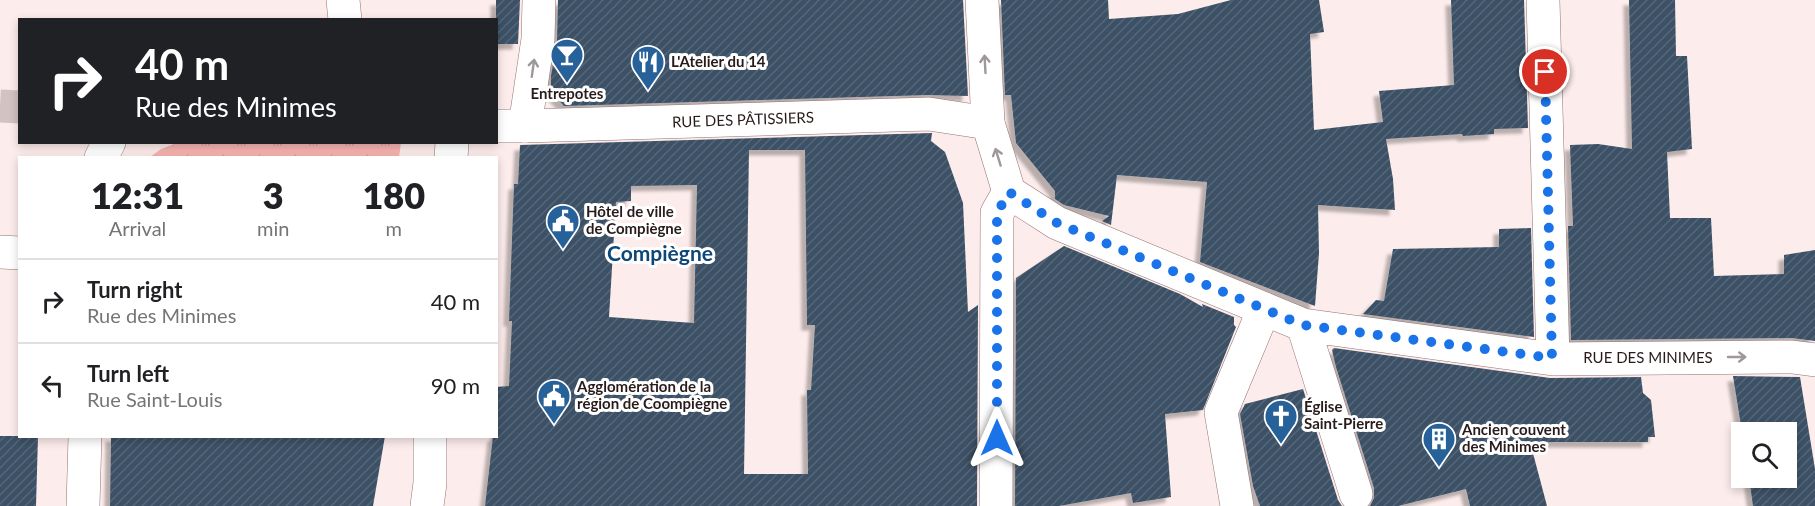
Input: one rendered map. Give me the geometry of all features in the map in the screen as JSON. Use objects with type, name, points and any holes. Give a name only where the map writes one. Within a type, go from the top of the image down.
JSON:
[{"type":"street","points":[[343,0],[345,18]]},
{"type":"street","points":[[511,126],[538,39],[538,0]]},
{"type":"street","points":[[982,0],[988,123],[1009,192],[997,213],[996,506]]},
{"type":"street","points":[[1543,0],[1552,358]]},
{"type":"street","name":"RUE DES PÂTISSIERS","points":[[511,126],[929,114],[988,123]]},
{"type":"street","name":"RUE DES MINIMES","points":[[1009,192],[1057,223],[1303,325],[1552,358],[1792,357],[1815,360]]},
{"type":"street","points":[[0,252],[18,253]]},
{"type":"street","points":[[1237,506],[1221,412],[1264,309]]},
{"type":"street","points":[[1303,325],[1356,494]]},
{"type":"street","points":[[83,506],[85,438]]},
{"type":"street","points":[[427,506],[430,483],[430,438]]},
{"type":"green space","points":[[174,144],[401,144],[399,156],[151,156]]},
{"type":"building","points":[[496,0],[520,0],[518,44],[498,44],[498,18],[496,18]]},
{"type":"building","points":[[558,0],[963,0],[968,96],[928,95],[564,106],[551,92],[551,76],[557,40]]},
{"type":"building","points":[[1001,0],[1108,0],[1109,19],[1178,14],[1231,0],[1319,0],[1324,32],[1310,34],[1314,130],[1383,122],[1379,91],[1454,85],[1451,0],[1524,0],[1528,128],[1494,129],[1494,134],[1386,139],[1393,179],[1395,210],[1318,205],[1319,253],[1315,306],[1200,262],[1207,182],[1117,175],[1111,225],[1102,221],[1109,216],[1064,205],[1055,199],[1055,191],[1016,143],[1011,95],[1005,95]]},
{"type":"building","points":[[1629,0],[1675,0],[1676,56],[1687,56],[1692,149],[1667,152],[1670,218],[1711,218],[1714,276],[1784,274],[1784,255],[1815,250],[1815,341],[1792,338],[1571,340],[1568,226],[1573,226],[1570,145],[1598,144],[1632,149]]},
{"type":"building","points":[[932,133],[931,141],[945,152],[963,203],[968,312],[978,305],[977,506],[485,506],[493,438],[498,438],[498,387],[509,386],[514,184],[518,184],[520,145]],"holes":[[[749,150],[805,150],[807,325],[815,325],[811,390],[807,390],[808,474],[744,474]],[[697,185],[694,323],[609,317],[616,202],[631,201],[631,186]]]},
{"type":"building","points":[[1531,228],[1534,337],[1363,314],[1376,300],[1384,301],[1393,249],[1499,247],[1499,229]]},
{"type":"building","points":[[1064,246],[1180,294],[1203,307],[1202,304],[1234,317],[1236,327],[1203,410],[1165,414],[1171,497],[1133,503],[1131,493],[1059,506],[1015,506],[1016,278]]},
{"type":"building","points":[[1334,348],[1550,378],[1641,377],[1643,393],[1651,400],[1655,437],[1648,437],[1648,442],[1530,442],[1547,506],[1470,506],[1466,489],[1398,506],[1370,506],[1374,498],[1374,488],[1336,367],[1332,350]]},
{"type":"building","points":[[1733,376],[1800,377],[1815,469],[1815,506],[1753,506],[1751,488],[1797,488],[1797,422],[1740,422]]},
{"type":"building","name":"Église Saint-Pierre","points":[[1303,389],[1338,500],[1342,506],[1260,506],[1253,486],[1240,414],[1245,404]]},
{"type":"building","points":[[0,436],[38,438],[36,506],[0,506]]},
{"type":"building","points":[[111,438],[385,438],[373,506],[110,506]]},
{"type":"tunnel","points":[[0,106],[18,107]]},
{"type":"place","name":"Entrepotes","points":[[567,84]]},
{"type":"place","name":"L'Atelier du 14","points":[[648,91]]},
{"type":"place","name":"Hôtel de ville de Compiègne","points":[[563,250]]},
{"type":"place","name":"Agglomération de la région de Coompiègne","points":[[554,425]]},
{"type":"place","name":"Église Saint-Pierre","points":[[1281,445]]},
{"type":"place","name":"Ancien couvent des Minimes","points":[[1439,468]]},
{"type":"district","name":"Compiègne","points":[[660,254]]},
{"type":"route","points":[[997,438],[997,213],[1009,192],[1057,223],[1303,325],[1552,358],[1545,72]]}]
